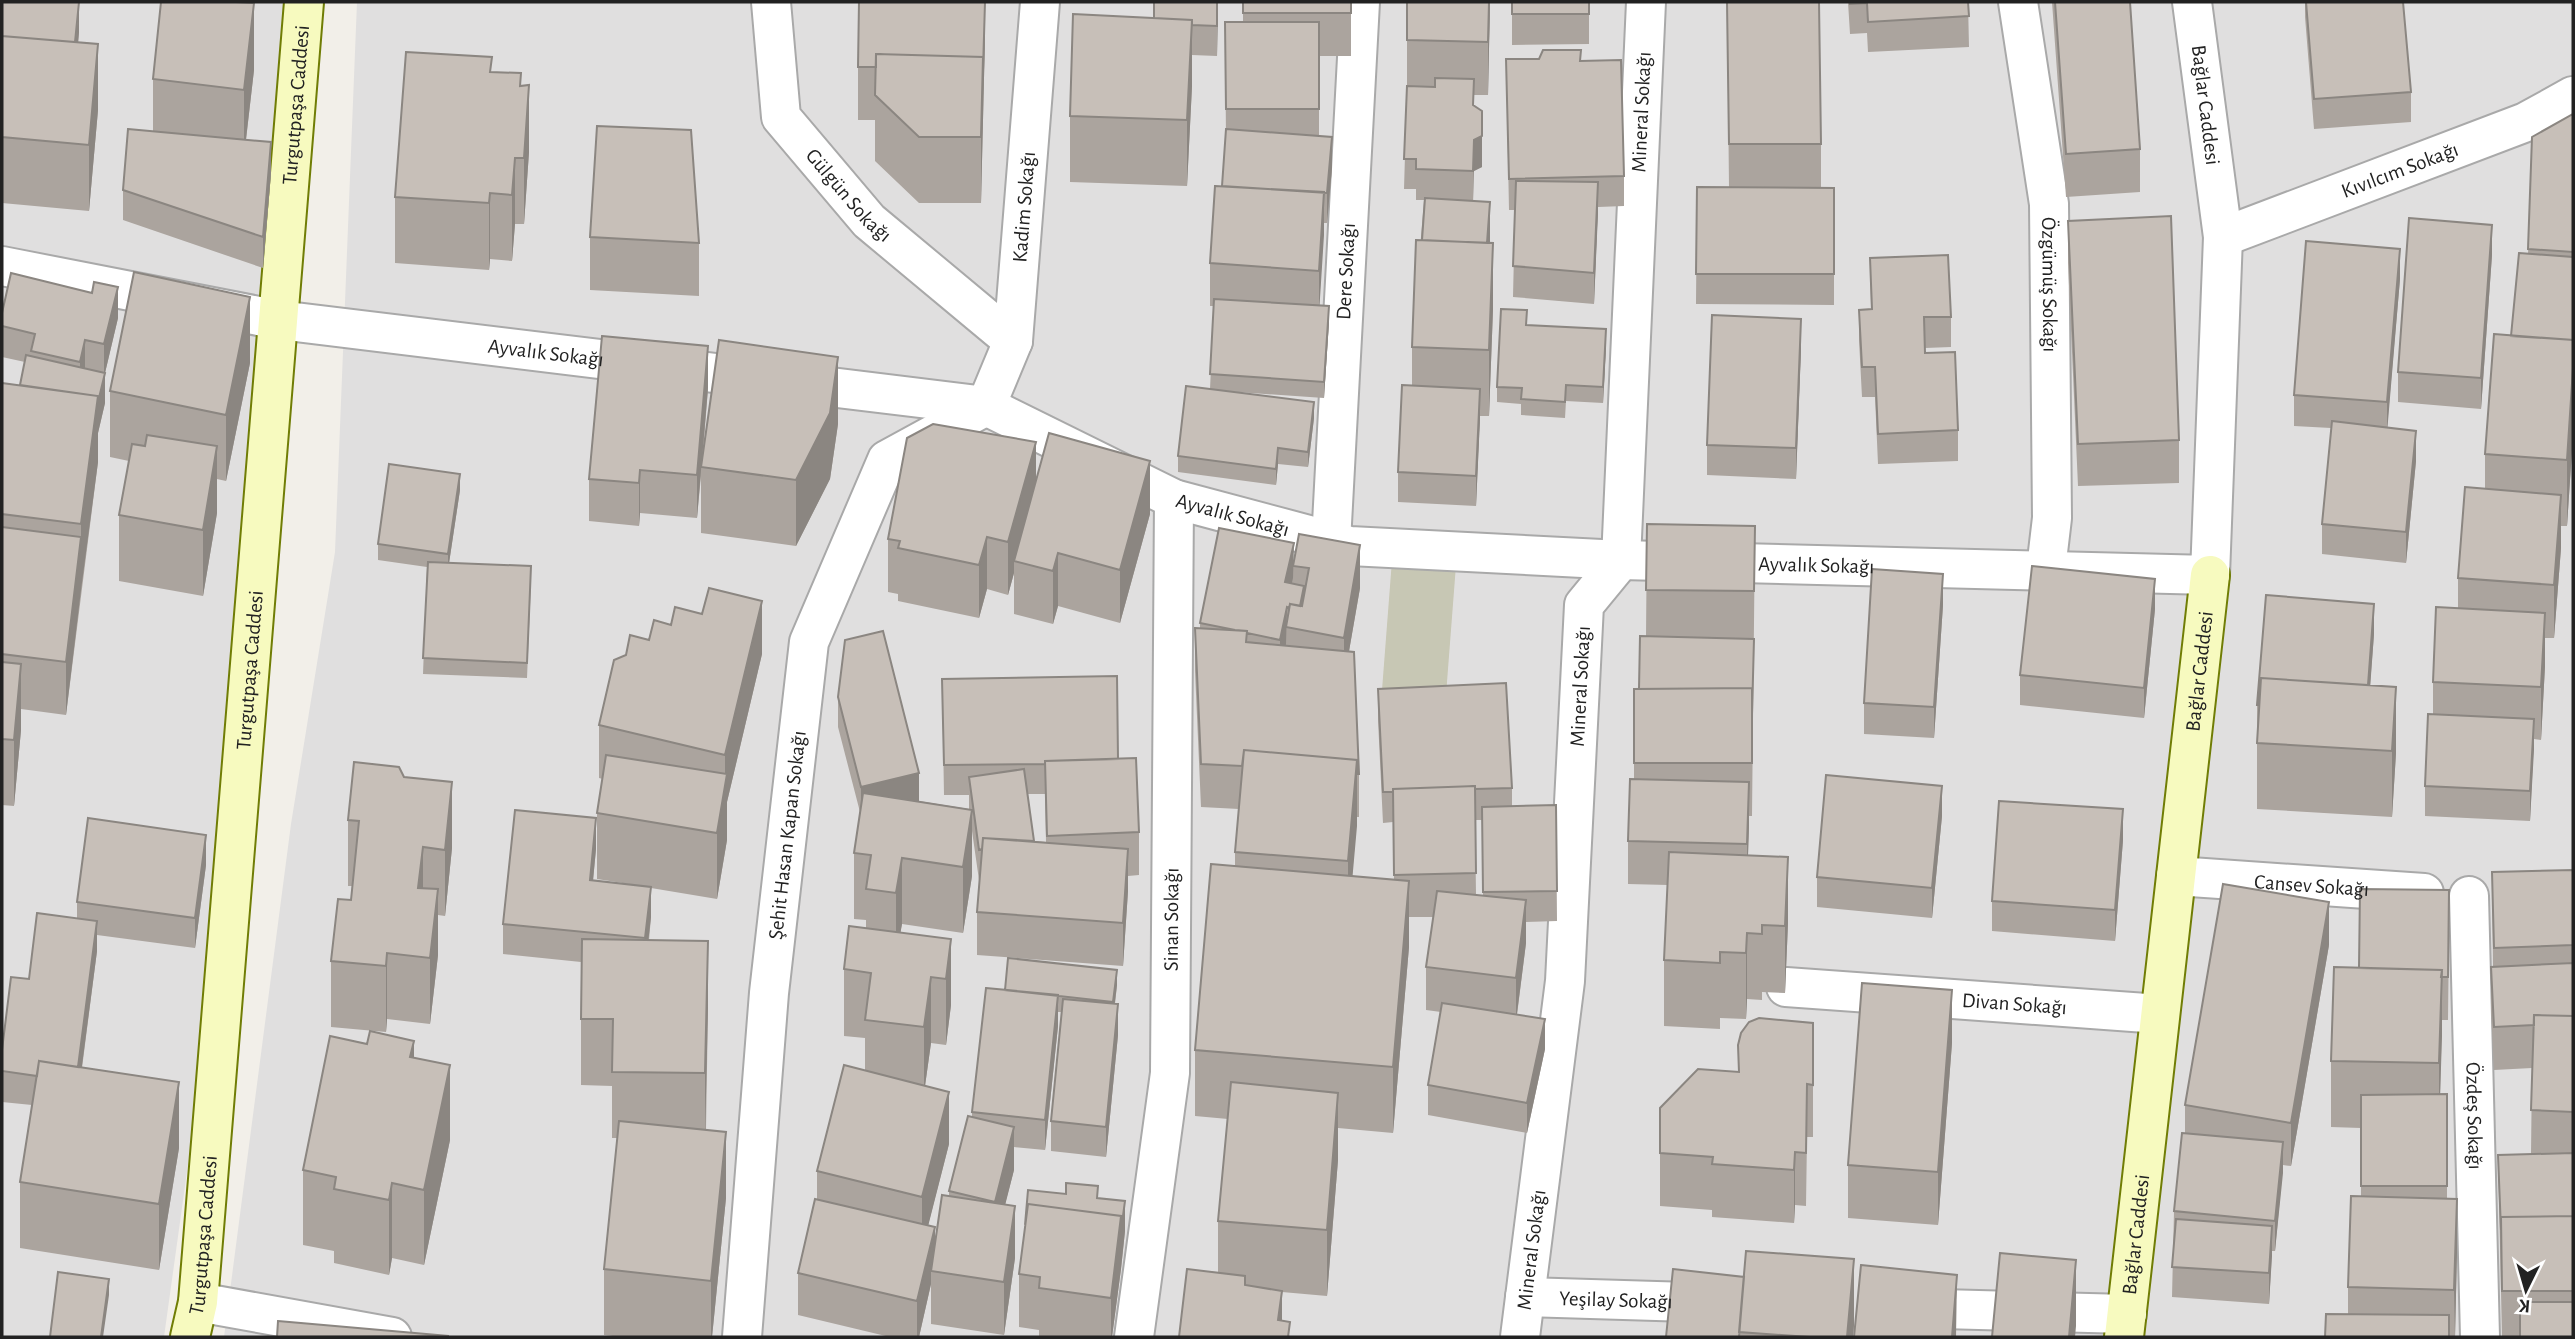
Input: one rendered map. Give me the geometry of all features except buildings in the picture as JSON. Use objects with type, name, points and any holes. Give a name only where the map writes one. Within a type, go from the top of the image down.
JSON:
[{"type":"street","name":"Turgutpaşa Caddesi","points":[[194,1320],[304,2]]},
{"type":"street","name":"Gülgün Sokağı","points":[[771,2],[780,117],[869,221],[1013,341]]},
{"type":"street","name":"Kadim Sokağı","points":[[986,406],[1013,341],[1040,2]]},
{"type":"street","name":"Dere Sokağı","points":[[1331,542],[1360,2]]},
{"type":"street","name":"Mineral Sokağı","points":[[1520,1337],[1564,981],[1584,605],[1621,560],[1646,2]]},
{"type":"street","name":"Özgümüş Sokağı","points":[[2018,2],[2049,204],[2052,518],[2046,569]]},
{"type":"street","name":"Bağlar Caddesi","points":[[2126,1326],[2210,575],[2222,237],[2192,2]]},
{"type":"street","name":"Kıvılcım Sokağı","points":[[2222,237],[2526,122],[2573,96]]},
{"type":"street","name":"Ayvalık Sokağı","points":[[2,266],[279,320],[986,406],[1174,499],[1350,546],[1621,560],[2210,575]]},
{"type":"street","name":"Şehit Hasan Kapan Sokağı","points":[[742,1337],[769,993],[810,642],[887,460],[986,406]]},
{"type":"street","name":"Sinan Sokağı","points":[[1134,1337],[1170,1073],[1174,499]]},
{"type":"street","name":"Cansev Sokağı","points":[[2176,876],[2487,896]]},
{"type":"street","name":"Özdeş Sokağı","points":[[2480,1337],[2487,896]]},
{"type":"street","name":"Divan Sokağı","points":[[1786,987],[2160,1014]]},
{"type":"street","name":"Yeşilay Sokağı","points":[[1525,1297],[1757,1304]]},
{"type":"street","points":[[1867,1307],[2126,1326]]},
{"type":"street","points":[[194,1320],[392,1337]]},
{"type":"shaded area","points":[[2,2],[309,2],[250,719],[164,1337],[2,1337]]},
{"type":"shaded area","points":[[357,2],[2573,2],[2573,1337],[224,1337],[291,824],[335,552]]},
{"type":"shaded area","points":[[1392,560],[1456,565],[1446,695],[1382,690]]}]
